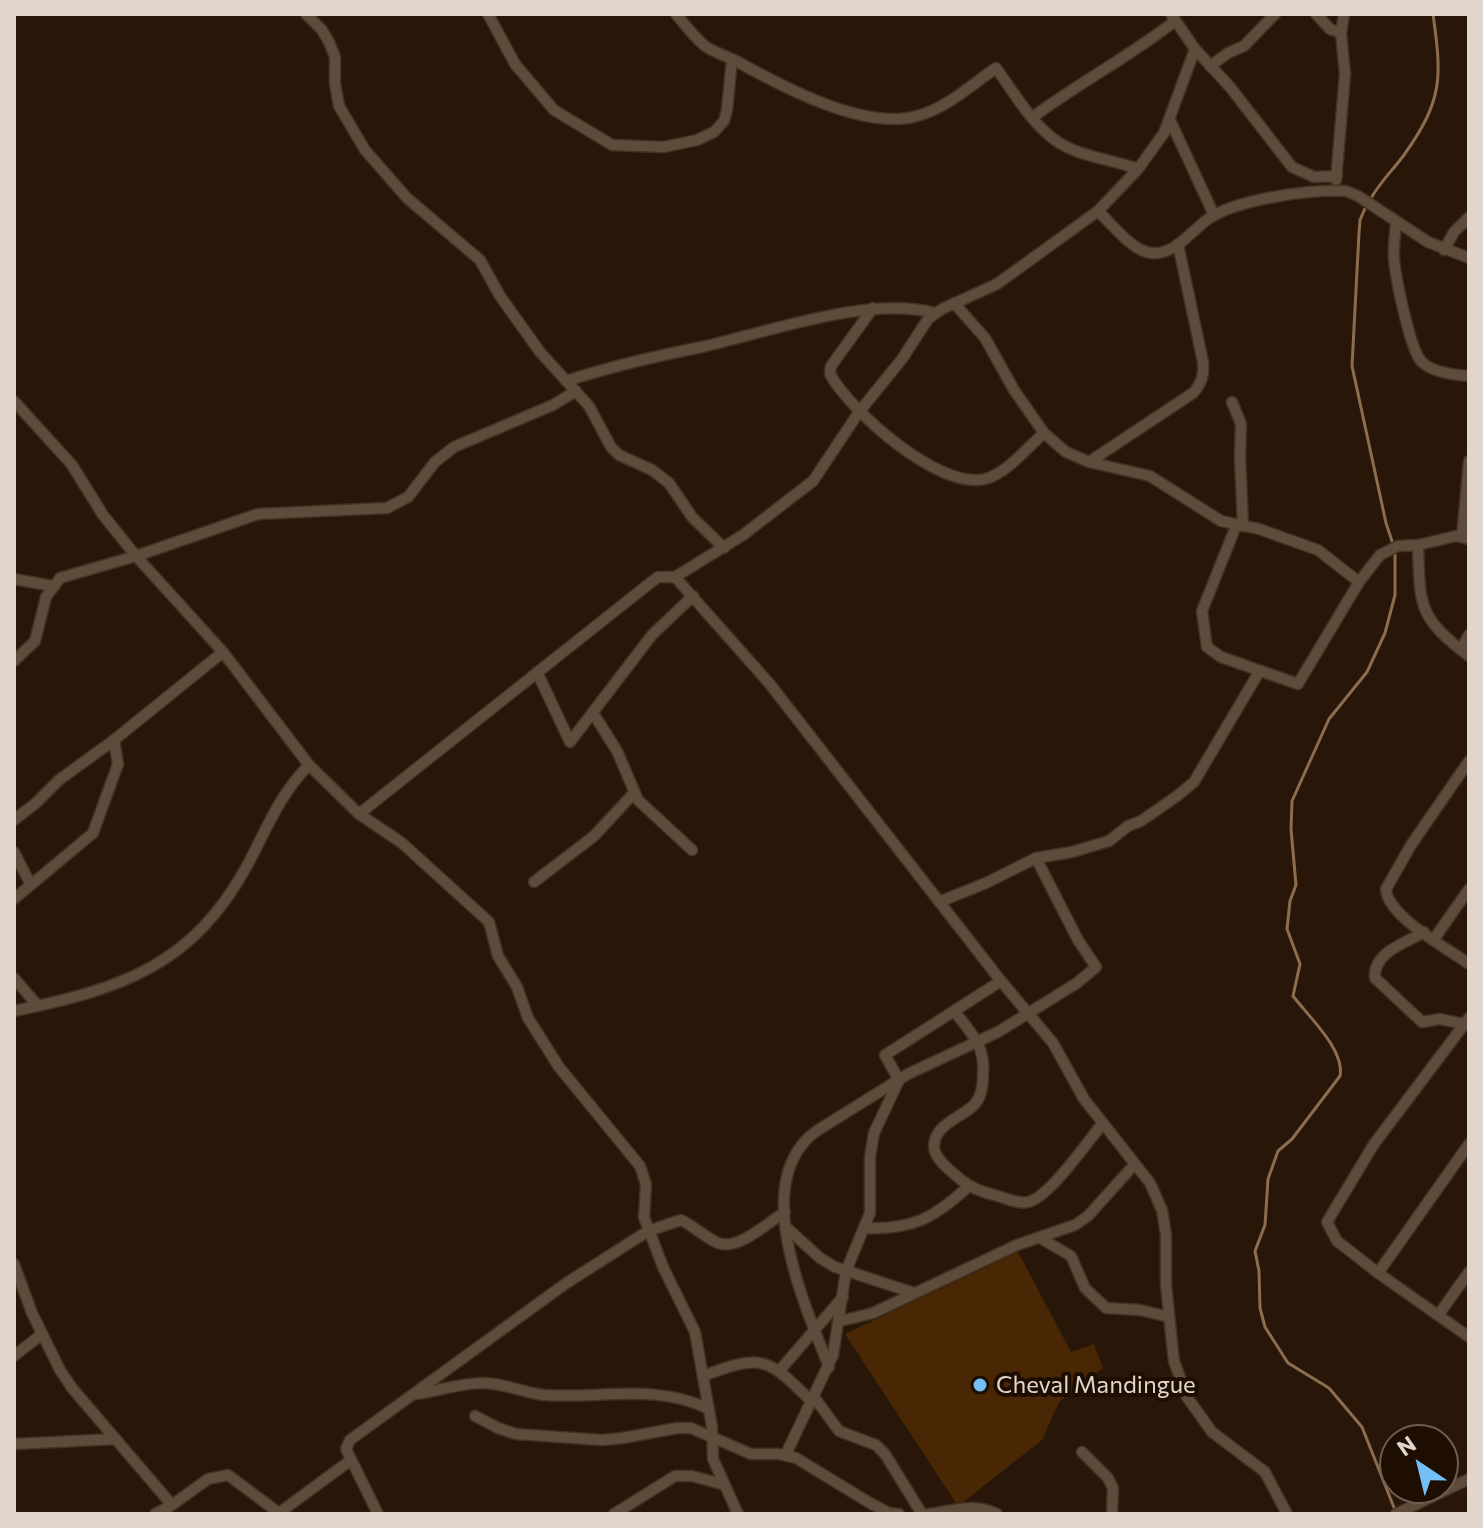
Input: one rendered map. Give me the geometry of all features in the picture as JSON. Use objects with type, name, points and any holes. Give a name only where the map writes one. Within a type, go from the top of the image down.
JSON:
[{"type":"street","points":[[306,14],[329,42],[335,57],[339,106],[365,150],[407,198],[480,260],[519,323],[589,406],[611,447],[669,483],[692,517],[724,548]]},
{"type":"street","points":[[488,14],[515,64],[554,110],[612,145],[664,147],[697,140],[714,132],[724,121],[727,110],[732,59]]},
{"type":"street","points":[[676,14],[707,47],[792,92],[871,116],[903,119],[918,116],[944,105],[996,68],[1033,117],[1056,141],[1069,148],[1138,169]]},
{"type":"street","points":[[1210,66],[1249,43],[1275,14]]},
{"type":"street","points":[[1316,14],[1330,29],[1341,33]]},
{"type":"street","points":[[1336,190],[1345,74],[1341,33],[1344,14]]},
{"type":"street","points":[[1033,117],[1079,83],[1123,58],[1173,18],[1292,167],[1314,177],[1337,176]]},
{"type":"street","points":[[359,814],[658,577],[675,577],[724,548],[813,481],[859,412],[935,313],[997,284],[1098,211],[1138,169],[1170,120],[1195,49]]},
{"type":"street","points":[[1170,120],[1214,215]]},
{"type":"street","points":[[1098,211],[1146,252],[1164,252],[1214,215],[1245,202],[1346,191],[1444,250],[1469,258]]},
{"type":"street","points":[[1444,250],[1454,232],[1469,217]]},
{"type":"street","points":[[1396,223],[1396,276],[1408,329],[1419,359],[1430,367],[1469,376]]},
{"type":"street","points":[[1089,462],[1200,386],[1204,374],[1203,362],[1178,244]]},
{"type":"street","points":[[954,303],[985,338],[1014,390],[1044,433],[1066,452],[1089,462],[1150,476],[1221,521],[1318,550],[1359,582]]},
{"type":"street","points":[[566,381],[670,352],[873,308],[916,308],[935,313]]},
{"type":"street","points":[[873,308],[829,370],[833,381],[859,412],[895,443],[941,470],[977,480],[997,474],[1044,433]]},
{"type":"street","points":[[14,661],[35,641],[46,597],[53,586],[66,576],[136,556],[258,514],[387,508],[408,497],[435,462],[454,447],[553,405],[576,391]]},
{"type":"street","points":[[14,401],[72,465],[103,515],[223,652],[309,765],[359,814],[402,843],[489,922],[498,956],[517,987],[528,1018],[559,1067],[640,1166],[646,1184],[643,1211],[648,1231],[695,1332],[709,1409],[713,1459],[738,1514]]},
{"type":"street","points":[[1232,402],[1241,424],[1239,526],[1202,611],[1204,640],[1211,652],[1298,684],[1359,582],[1384,552],[1398,546],[1418,545],[1446,537],[1465,538],[1469,461]]},
{"type":"street","points":[[1418,545],[1422,604],[1434,625],[1465,653],[1469,635]]},
{"type":"street","points":[[675,577],[769,683],[1001,981],[1053,1043],[1084,1099],[1150,1183],[1162,1210],[1174,1361],[1187,1397],[1212,1432],[1265,1472],[1287,1514]]},
{"type":"street","points":[[14,579],[53,586]]},
{"type":"street","points":[[537,672],[570,742],[666,619],[693,596]]},
{"type":"street","points":[[14,820],[59,780],[223,652]]},
{"type":"street","points":[[939,902],[1036,858],[1109,841],[1186,789],[1207,762],[1259,672]]},
{"type":"street","points":[[593,713],[617,751],[634,793],[644,807],[692,850]]},
{"type":"street","points":[[14,899],[93,833],[118,764],[114,740]]},
{"type":"street","points":[[1469,761],[1411,845],[1390,880],[1386,896],[1394,910],[1469,964]]},
{"type":"street","points":[[14,1011],[116,986],[173,956],[222,903],[248,864],[280,799],[309,765]]},
{"type":"street","points":[[534,882],[594,836],[634,793]]},
{"type":"street","points":[[14,852],[31,885]]},
{"type":"street","points":[[829,1367],[791,1257],[786,1227],[787,1178],[798,1148],[818,1130],[899,1080],[979,1042],[1077,983],[1096,967],[1078,940],[1036,858]]},
{"type":"street","points":[[1467,1021],[1444,1019],[1422,1022],[1375,978],[1378,962],[1387,953],[1429,936],[1469,889]]},
{"type":"street","points":[[14,978],[38,1006]]},
{"type":"street","points":[[899,1080],[886,1060],[887,1053],[1001,981]]},
{"type":"street","points":[[954,1011],[979,1042],[985,1067],[981,1094],[976,1103],[946,1124],[934,1144],[940,1159],[969,1186],[985,1193],[1030,1202],[1064,1171],[1103,1123]]},
{"type":"street","points":[[1467,1021],[1374,1144],[1327,1222],[1337,1241],[1469,1337]]},
{"type":"street","points":[[786,1454],[829,1367],[840,1321],[846,1271],[870,1213],[870,1157],[874,1133],[899,1080]]},
{"type":"street","points":[[1378,1273],[1469,1144]]},
{"type":"street","points":[[840,1321],[873,1313],[1017,1245],[1061,1232],[1088,1216],[1134,1165]]},
{"type":"street","points":[[864,1228],[899,1227],[930,1218],[969,1186]]},
{"type":"street","points":[[378,1514],[346,1449],[350,1440],[565,1284],[648,1231],[681,1220],[719,1243],[730,1244],[741,1241],[785,1212]]},
{"type":"street","points":[[786,1227],[820,1258],[846,1271],[914,1293]]},
{"type":"street","points":[[1040,1238],[1071,1256],[1085,1288],[1106,1308],[1140,1310],[1169,1317]]},
{"type":"street","points":[[14,1264],[42,1334],[72,1388],[172,1505]]},
{"type":"street","points":[[1439,1314],[1469,1272]]},
{"type":"street","points":[[780,1370],[843,1297]]},
{"type":"street","points":[[14,1356],[42,1334]]},
{"type":"street","points":[[703,1376],[748,1361],[762,1362],[780,1370],[813,1399],[839,1431],[876,1445],[885,1454],[922,1514]]},
{"type":"street","points":[[414,1394],[483,1383],[543,1395],[629,1392],[665,1396],[709,1409]]},
{"type":"street","points":[[475,1416],[516,1434],[602,1440],[691,1428],[751,1454],[786,1454],[809,1464],[892,1514]]},
{"type":"street","points":[[14,1444],[116,1439]]},
{"type":"street","points":[[1082,1452],[1108,1478],[1113,1488],[1112,1514]]},
{"type":"street","points":[[155,1514],[208,1479],[228,1475],[278,1513],[351,1460]]},
{"type":"street","points":[[614,1514],[675,1476],[692,1476],[725,1485]]},
{"type":"street","points":[[1396,1514],[1412,1511],[1469,1479]]},
{"type":"street","points":[[929,1514],[950,1513],[971,1506],[997,1514]]},
{"type":"shaded area","name":"Cheval Mandingue","points":[[1018,1252],[1071,1352],[1094,1344],[1103,1368],[1059,1402],[1042,1440],[958,1506],[845,1334]]},
{"type":"waterway","points":[[1370,200],[1417,136],[1433,103],[1438,72],[1433,14]]},
{"type":"waterway","points":[[1366,206],[1360,220],[1352,366],[1393,544]]},
{"type":"waterway","points":[[1395,551],[1395,595],[1385,633],[1367,672],[1329,719],[1292,801],[1296,885],[1290,901],[1287,929],[1300,964],[1293,996],[1332,1045],[1340,1066],[1340,1076],[1292,1139],[1278,1151],[1268,1179],[1265,1225],[1255,1251],[1260,1308],[1265,1327],[1288,1363],[1329,1388],[1362,1427],[1395,1510]]},
{"type":"place","name":"Cheval Mandingue","points":[[980,1385]]}]
